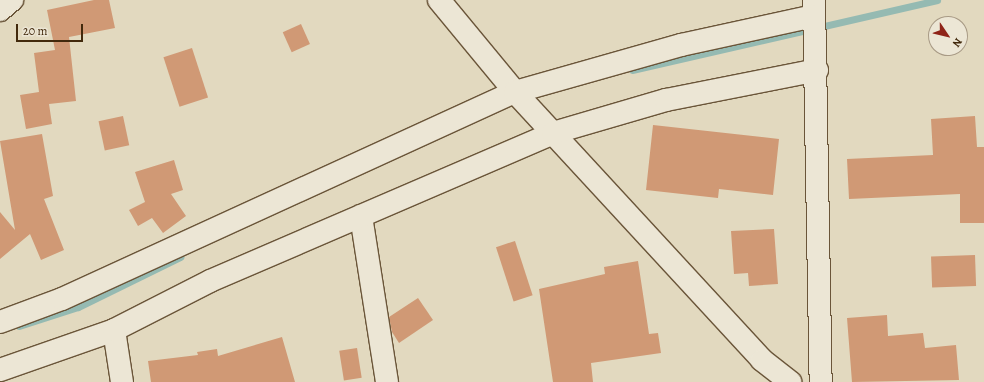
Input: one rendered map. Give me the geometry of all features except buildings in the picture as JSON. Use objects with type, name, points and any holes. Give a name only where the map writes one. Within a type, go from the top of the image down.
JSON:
[{"type":"street","points":[[0,10],[12,0]]},
{"type":"street","points":[[446,3],[514,92],[762,360],[790,382]]},
{"type":"street","points":[[0,322],[62,299],[514,92],[814,8],[817,70],[821,382]]},
{"type":"street","points":[[0,370],[114,330],[210,281],[553,133],[666,100],[817,70]]},
{"type":"street","points":[[361,216],[387,382]]},
{"type":"street","points":[[114,330],[122,382]]},
{"type":"waterway","points":[[632,70],[937,0]]},
{"type":"waterway","points":[[19,326],[78,307],[180,257]]}]
